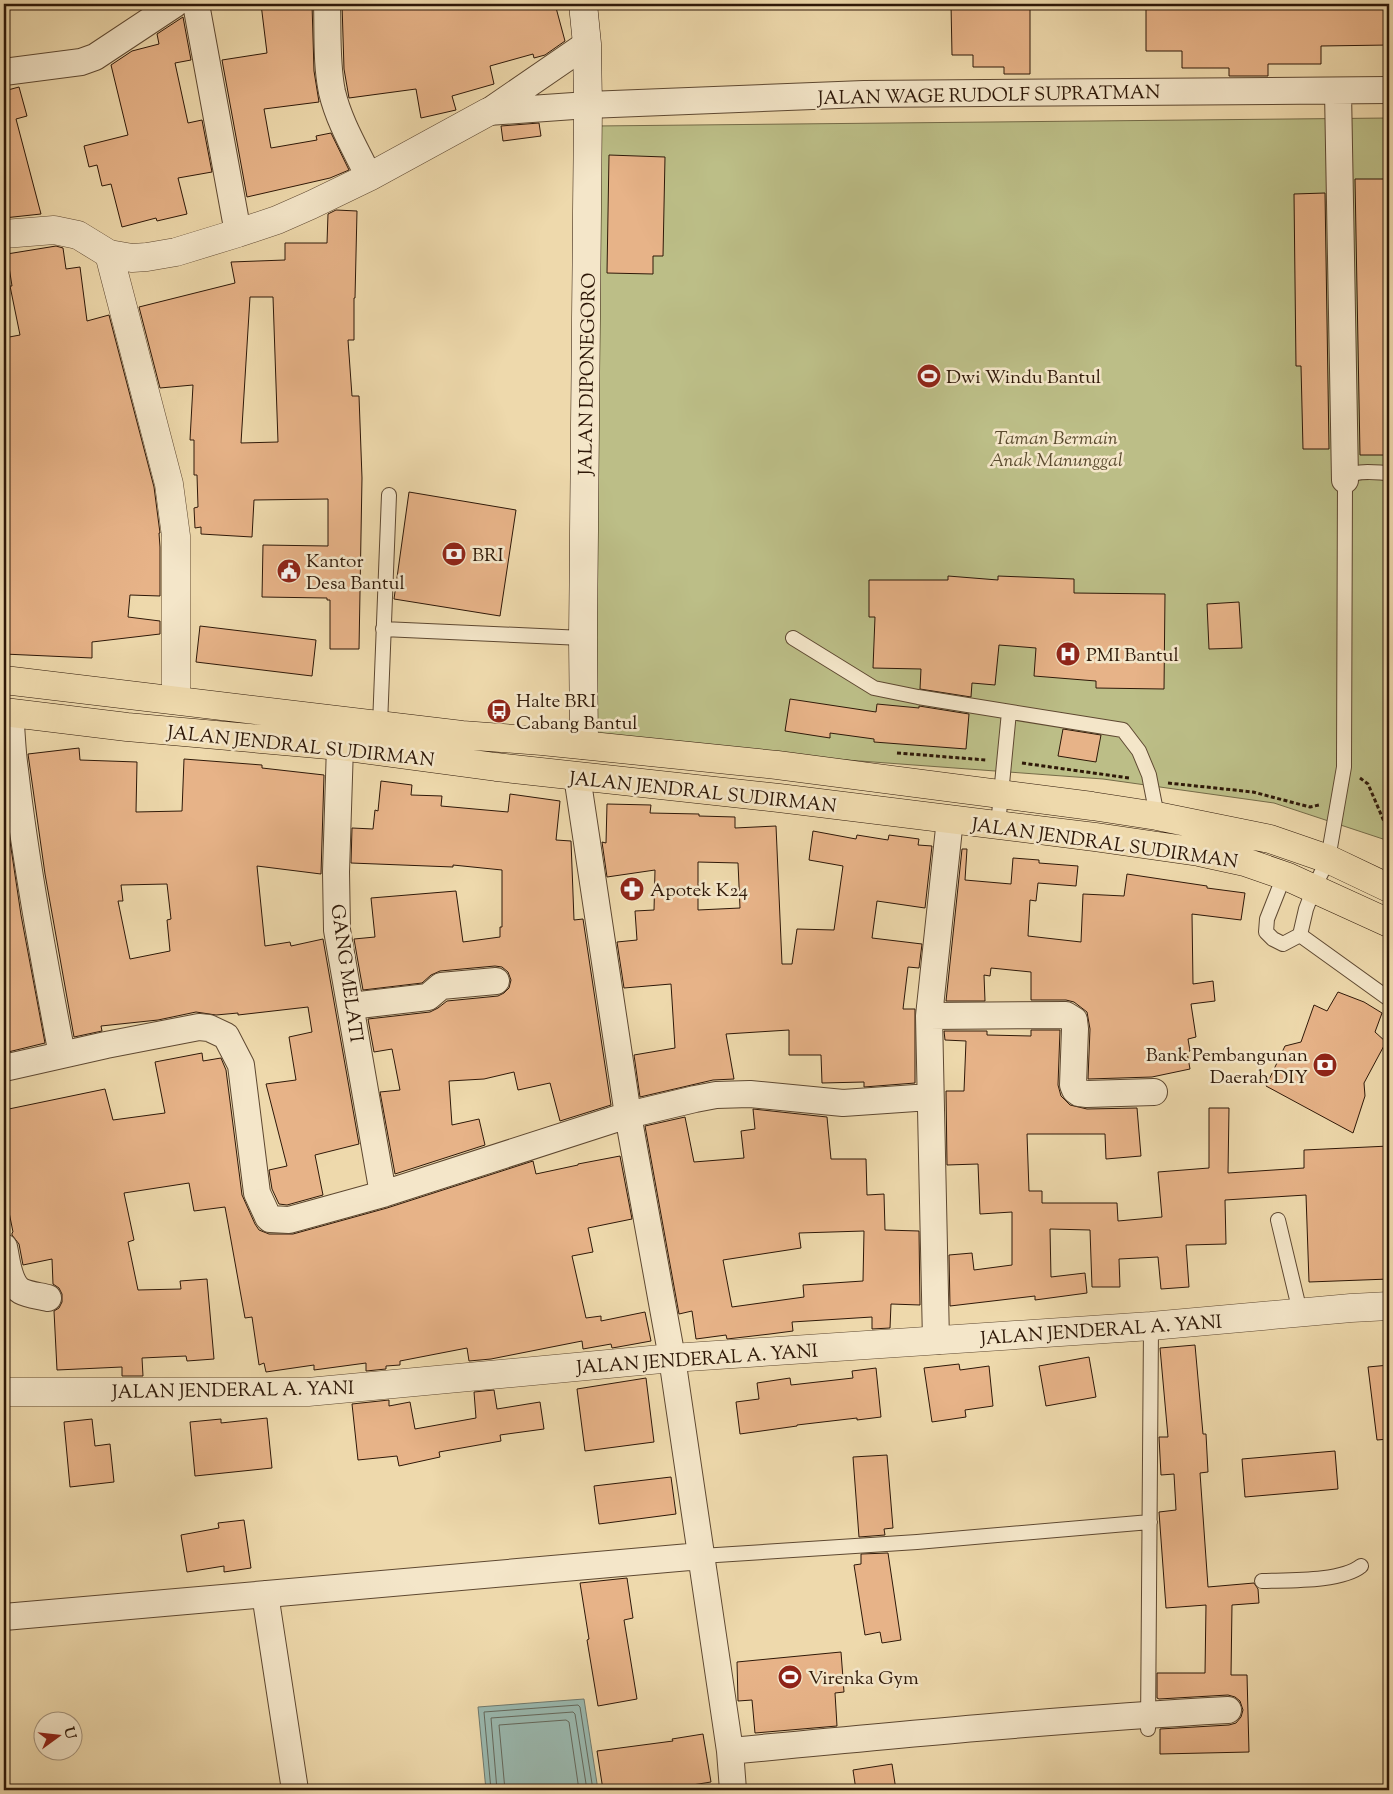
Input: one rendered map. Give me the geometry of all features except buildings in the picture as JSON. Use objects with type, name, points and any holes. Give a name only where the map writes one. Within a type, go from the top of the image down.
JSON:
[{"type":"main road","name":"JALAN JENDRAL SUDIRMAN","points":[[4,680],[176,700],[496,767],[950,819],[1199,852],[1245,862],[1284,876],[1389,923]]},
{"type":"main road","name":"JALAN JENDRAL SUDIRMAN","points":[[7,712],[127,726],[338,733],[380,725],[777,766],[1000,794],[1158,816],[1270,839],[1328,858],[1389,888]]},
{"type":"street","points":[[4,72],[81,62],[95,57],[175,4]]},
{"type":"street","points":[[196,4],[238,233]]},
{"type":"street","points":[[327,4],[329,72],[333,94],[339,114],[369,177]]},
{"type":"street","name":"JALAN DIPONEGORO","points":[[583,4],[587,44],[588,104],[583,638],[584,745]]},
{"type":"street","points":[[4,234],[54,230],[78,235],[108,254],[132,258],[163,255],[238,233],[294,212],[369,177],[488,112],[587,44]]},
{"type":"street","name":"JALAN WAGE RUDOLF SUPRATMAN","points":[[488,112],[588,104],[864,94],[1389,90]]},
{"type":"street","points":[[1338,91],[1346,480]]},
{"type":"street","points":[[108,254],[169,484],[176,536],[176,700]]},
{"type":"street","points":[[7,712],[39,938],[62,1055]]},
{"type":"street","name":"GANG MELATI","points":[[338,733],[337,930],[383,1194]]},
{"type":"street","points":[[577,776],[628,1115],[672,1358],[730,1751],[733,1790]]},
{"type":"street","points":[[936,1341],[929,1016],[950,819]]},
{"type":"street","points":[[351,1006],[428,997],[442,986],[496,981]]},
{"type":"street","points":[[929,1016],[1066,1014],[1074,1020],[1073,1086],[1075,1090],[1079,1093],[1087,1094],[1154,1092]]},
{"type":"street","points":[[4,1068],[199,1027],[209,1028],[226,1036],[241,1065],[257,1193],[270,1219],[288,1220],[383,1194],[628,1115],[695,1099],[716,1095],[750,1094],[843,1103],[930,1097]]},
{"type":"street","points":[[4,1247],[10,1274],[21,1291],[48,1298]]},
{"type":"street","name":"JALAN JENDERAL A. YANI","points":[[4,1392],[308,1392],[672,1358],[1151,1326],[1389,1306]]},
{"type":"street","points":[[4,1617],[701,1556]]},
{"type":"street","points":[[265,1594],[295,1790]]},
{"type":"street","points":[[730,1751],[919,1732],[1149,1722],[1228,1710]]},
{"type":"lane","points":[[1284,876],[1267,919],[1266,932],[1273,940],[1283,944],[1300,935],[1306,909],[1328,858],[1344,767],[1346,480],[1350,475],[1358,473],[1389,473]]},
{"type":"lane","points":[[380,725],[389,494]]},
{"type":"lane","points":[[383,629],[583,638]]},
{"type":"lane","points":[[794,638],[874,688],[1123,730],[1139,751],[1149,775],[1158,816]]},
{"type":"lane","points":[[998,825],[1009,712]]},
{"type":"lane","points":[[1300,935],[1389,999]]},
{"type":"lane","points":[[1278,1220],[1300,1312]]},
{"type":"lane","points":[[1149,1722],[1151,1326]]},
{"type":"lane","points":[[701,1556],[917,1542],[1150,1522]]},
{"type":"lane","points":[[1262,1581],[1331,1577],[1356,1571],[1361,1566]]},
{"type":"green space","name":"Taman Bermain Anak Manunggal","points":[[1389,118],[1389,841],[1274,803],[1103,779],[590,741],[595,126]]},
{"type":"water","points":[[584,1699],[598,1790],[486,1790],[478,1707]]},
{"type":"place","name":"Dwi Windu Bantul","points":[[929,376]]},
{"type":"place","name":"BRI","points":[[454,554]]},
{"type":"place","name":"Kantor Desa Bantul","points":[[289,571]]},
{"type":"place","name":"PMI Bantul","points":[[1068,654]]},
{"type":"place","name":"Halte BRI Cabang Bantul","points":[[499,711]]},
{"type":"place","name":"Apotek K24","points":[[632,889]]},
{"type":"place","name":"Bank Pembangunan Daerah DIY","points":[[1325,1065]]},
{"type":"place","name":"Virenka Gym","points":[[790,1677]]}]
